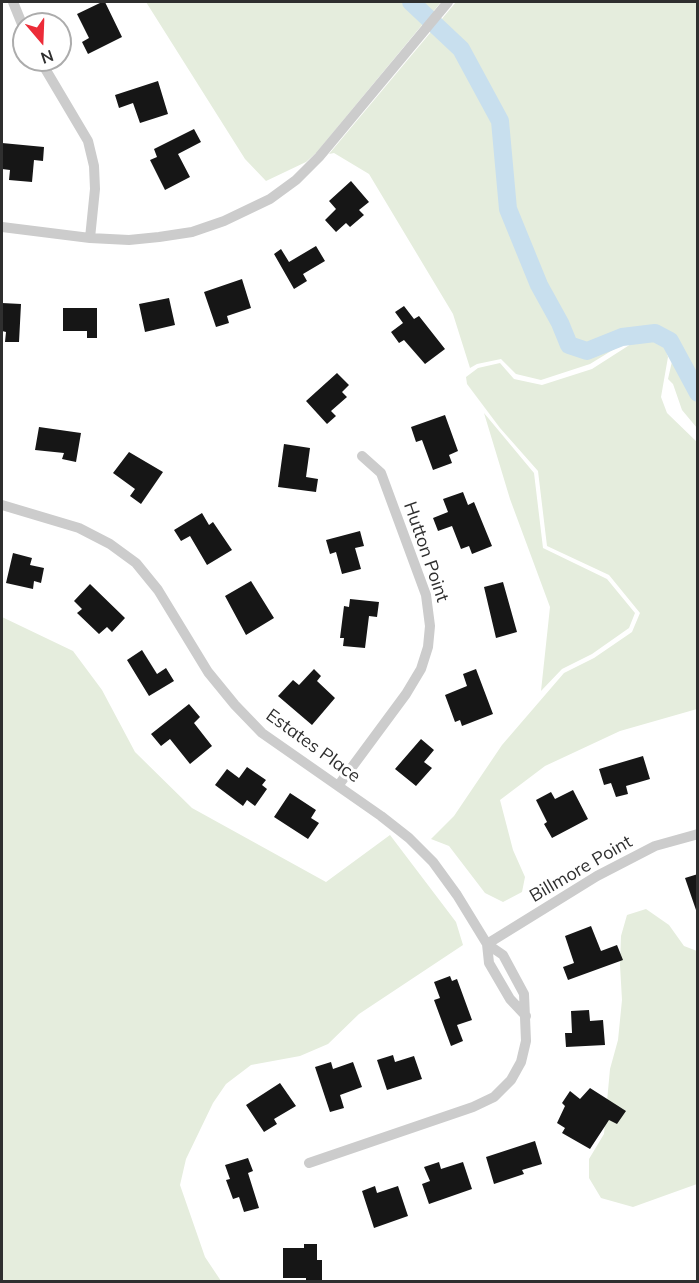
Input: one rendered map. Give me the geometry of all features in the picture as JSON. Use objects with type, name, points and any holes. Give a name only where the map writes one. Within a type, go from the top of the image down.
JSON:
[{"type":"street","points":[[2,227],[90,238],[129,240],[192,232],[224,221],[270,199],[296,180],[319,157],[448,2]]},
{"type":"street","points":[[47,72],[88,141],[94,166],[95,189],[90,238]]},
{"type":"street","name":"Hutton Point","points":[[338,786],[406,694],[421,669],[428,647],[430,626],[426,595],[381,473],[362,456]]},
{"type":"street","name":"Estates Place","points":[[2,505],[79,528],[110,544],[136,563],[158,590],[208,672],[262,733],[409,838],[433,862],[458,895],[486,944],[489,963],[510,999],[526,1016]]},
{"type":"street","name":"Billmore Point","points":[[486,944],[597,876],[640,854],[686,835],[698,834]]},
{"type":"street","name":"Estates Place","points":[[309,1163],[473,1107],[494,1096],[511,1080],[521,1062],[526,1041],[524,994],[503,955],[486,944]]},
{"type":"green space","points":[[146,2],[441,2],[316,153],[306,162],[266,181],[245,159]]},
{"type":"green space","points":[[456,2],[697,2],[697,428],[682,410],[673,384],[668,379],[673,357],[669,346],[656,338],[644,336],[629,340],[590,364],[541,380],[516,374],[501,359],[477,364],[470,368],[453,314],[369,174],[334,153],[329,154]]},
{"type":"green space","points":[[644,341],[655,342],[665,348],[668,357],[661,397],[667,413],[697,442],[697,709],[620,731],[545,766],[500,800],[513,850],[525,877],[522,892],[503,902],[485,893],[449,846],[431,839],[454,816],[502,745],[564,673],[594,658],[632,632],[640,613],[609,575],[547,546],[538,471],[500,428],[467,384],[466,377],[478,368],[500,363],[514,379],[542,385],[592,369],[631,344]]},
{"type":"green space","points":[[484,413],[534,473],[543,548],[607,579],[635,613],[629,628],[592,654],[562,669],[541,691],[550,607],[510,499]]},
{"type":"green space","points":[[2,617],[73,651],[102,690],[135,752],[192,808],[326,882],[390,835],[456,922],[463,945],[359,1014],[328,1044],[300,1056],[251,1065],[226,1084],[213,1103],[186,1159],[180,1185],[205,1257],[221,1281],[2,1281]]},
{"type":"green space","points":[[646,909],[669,925],[684,946],[697,951],[697,1184],[633,1207],[601,1198],[589,1178],[589,1159],[604,1134],[610,1069],[618,1040],[622,1000],[621,936],[627,915]]},
{"type":"building","points":[[105,2],[122,37],[88,54],[82,42],[89,38],[77,14]]},
{"type":"building","points":[[158,81],[168,114],[140,123],[133,103],[119,108],[115,95]]},
{"type":"building","points":[[194,129],[201,142],[178,154],[190,177],[165,190],[150,160],[157,157],[154,149]]},
{"type":"building","points":[[2,143],[44,147],[43,161],[34,160],[32,182],[9,180],[10,170],[2,169]]},
{"type":"building","points":[[351,181],[369,202],[359,210],[364,215],[350,227],[346,223],[336,232],[325,220],[336,209],[329,201]]},
{"type":"building","points":[[316,246],[325,261],[303,274],[307,281],[294,289],[274,254],[281,249],[289,262]]},
{"type":"building","points":[[242,279],[251,308],[227,316],[229,323],[216,327],[204,292]]},
{"type":"building","points":[[169,298],[175,325],[145,332],[139,304]]},
{"type":"building","points":[[2,303],[21,304],[19,342],[5,342],[6,332],[2,331]]},
{"type":"building","points":[[404,306],[414,319],[419,316],[445,349],[425,364],[404,340],[399,343],[391,332],[403,323],[395,312]]},
{"type":"building","points":[[63,308],[97,308],[97,338],[87,338],[87,331],[63,331]]},
{"type":"building","points":[[337,373],[349,385],[342,392],[347,397],[331,411],[336,416],[327,424],[306,401]]},
{"type":"building","points":[[445,415],[458,451],[449,455],[452,463],[433,470],[422,440],[416,442],[411,427]]},
{"type":"building","points":[[39,427],[81,433],[76,462],[62,459],[64,453],[35,450]]},
{"type":"building","points":[[284,444],[310,448],[306,477],[318,479],[316,492],[278,487]]},
{"type":"building","points":[[129,452],[163,472],[141,504],[130,496],[135,489],[113,473]]},
{"type":"building","points":[[463,492],[468,505],[474,502],[492,546],[472,554],[469,546],[461,549],[452,526],[438,531],[433,518],[448,512],[443,499]]},
{"type":"building","points":[[202,513],[209,525],[213,522],[232,550],[207,565],[190,536],[181,541],[174,530]]},
{"type":"building","points":[[360,531],[364,546],[355,548],[361,569],[342,574],[336,552],[330,554],[326,540]]},
{"type":"building","points":[[13,553],[32,558],[30,565],[44,568],[41,583],[34,581],[33,589],[6,583]]},
{"type":"building","points":[[251,581],[274,618],[246,635],[225,596]]},
{"type":"building","points":[[503,582],[517,632],[496,638],[484,587]]},
{"type":"building","points":[[90,584],[125,618],[112,632],[107,627],[99,634],[77,613],[82,609],[74,601]]},
{"type":"building","points":[[350,599],[379,602],[377,617],[369,616],[365,648],[343,646],[344,638],[340,638],[344,606],[349,607]]},
{"type":"building","points":[[142,650],[157,674],[166,668],[174,681],[149,696],[127,660]]},
{"type":"building","points":[[314,669],[321,676],[317,681],[335,698],[312,725],[278,696],[293,680],[299,685]]},
{"type":"building","points":[[476,669],[493,714],[462,726],[460,720],[455,722],[445,695],[467,686],[463,674]]},
{"type":"building","points":[[189,704],[200,717],[194,723],[212,746],[190,764],[170,739],[161,746],[151,734]]},
{"type":"building","points":[[421,739],[434,750],[424,762],[432,768],[416,786],[395,769]]},
{"type":"building","points":[[643,756],[650,779],[626,786],[628,794],[616,797],[611,783],[604,785],[599,769]]},
{"type":"building","points":[[247,767],[266,780],[262,785],[267,789],[255,806],[247,800],[243,806],[215,785],[227,769],[239,778]]},
{"type":"building","points":[[573,790],[588,819],[552,838],[544,824],[547,822],[536,800],[551,792],[555,799]]},
{"type":"building","points":[[290,793],[316,810],[311,818],[319,823],[308,839],[274,817]]},
{"type":"building","points":[[698,874],[698,909],[696,910],[685,878]]},
{"type":"building","points":[[591,926],[601,951],[617,945],[623,960],[568,980],[563,967],[574,963],[565,936]]},
{"type":"building","points":[[450,976],[452,981],[457,979],[472,1020],[457,1025],[463,1041],[451,1046],[434,1000],[440,998],[434,982]]},
{"type":"building","points":[[589,1010],[590,1021],[603,1020],[605,1045],[566,1047],[565,1033],[572,1033],[571,1011]]},
{"type":"building","points":[[393,1055],[395,1062],[414,1056],[422,1079],[387,1090],[377,1060]]},
{"type":"building","points":[[331,1062],[333,1069],[353,1062],[362,1087],[340,1095],[344,1108],[330,1112],[315,1067]]},
{"type":"building","points":[[280,1083],[296,1106],[274,1119],[277,1124],[264,1132],[246,1105]]},
{"type":"building","points":[[590,1088],[626,1111],[617,1124],[609,1120],[590,1149],[562,1133],[565,1128],[557,1123],[565,1106],[562,1103],[570,1091],[580,1099]]},
{"type":"building","points":[[535,1141],[542,1164],[522,1170],[524,1174],[494,1184],[486,1157]]},
{"type":"building","points":[[248,1158],[253,1171],[248,1173],[259,1208],[244,1212],[239,1197],[233,1199],[226,1180],[230,1179],[225,1165]]},
{"type":"building","points":[[439,1162],[441,1169],[463,1162],[472,1189],[429,1204],[422,1184],[430,1181],[424,1167]]},
{"type":"building","points":[[375,1186],[377,1193],[398,1186],[408,1216],[374,1228],[362,1191]]},
{"type":"building","points":[[304,1244],[317,1244],[317,1260],[322,1260],[322,1281],[283,1278],[283,1248],[304,1248]]},
{"type":"waterway","points":[[411,2],[461,49],[500,121],[508,209],[539,285],[569,345],[587,351],[622,337],[655,333],[670,341],[698,393]]}]
